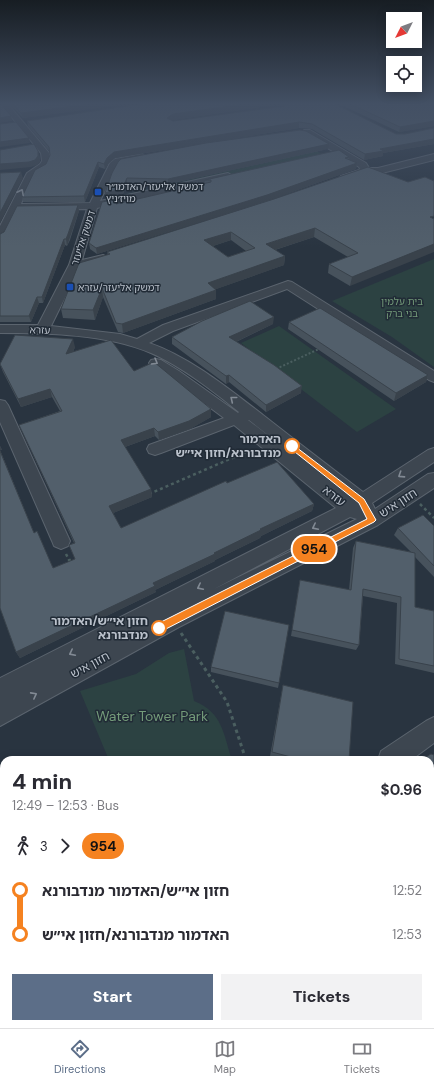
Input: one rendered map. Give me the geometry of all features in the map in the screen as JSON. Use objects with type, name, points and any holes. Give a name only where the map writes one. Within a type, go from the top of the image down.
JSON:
[{"type":"street","points":[[0,237],[4,220],[14,207],[27,173],[43,166],[46,161],[45,153],[42,151]]},
{"type":"street","points":[[326,153],[338,151],[364,167],[378,171],[434,157]]},
{"type":"street","name":"דמשק אליעזר","points":[[43,329],[75,265],[93,206],[113,165],[118,161],[155,154]]},
{"type":"street","points":[[334,182],[362,172],[364,167]]},
{"type":"street","points":[[14,207],[93,206],[240,173]]},
{"type":"street","points":[[75,265],[115,255]]},
{"type":"street","points":[[138,344],[168,328],[288,285],[434,377]]},
{"type":"street","name":"עזרא","points":[[0,329],[43,329],[120,338],[156,350],[183,365],[225,393],[372,520]]},
{"type":"street","name":"עזרא","points":[[79,333],[148,358],[174,374],[236,419],[266,443],[356,505]]},
{"type":"street","points":[[0,405],[60,541]]},
{"type":"street","points":[[155,449],[251,414]]},
{"type":"street","name":"חזון איש","points":[[0,690],[356,505],[434,454]]},
{"type":"street","name":"חזון איש","points":[[0,714],[172,620],[372,520],[411,496],[434,479]]},
{"type":"street","points":[[396,756],[434,729]]},
{"type":"path","points":[[274,370],[324,347]]},
{"type":"path","points":[[142,497],[266,443]]},
{"type":"path","points":[[411,496],[434,518]]},
{"type":"path","points":[[60,541],[73,568]]},
{"type":"path","points":[[172,620],[227,702],[245,756]]},
{"type":"green space","points":[[317,151],[328,158],[104,209],[108,198]]},
{"type":"green space","name":"בית עלמין בני ברק","points":[[434,259],[434,367],[392,337],[332,301]]},
{"type":"green space","points":[[279,326],[396,409],[357,432],[241,343]]},
{"type":"green space","name":"Water Tower Park","points":[[184,649],[194,701],[211,711],[216,718],[224,733],[231,756],[107,756],[80,691],[136,674],[169,653]]},
{"type":"building","points":[[0,151],[38,151],[38,156],[35,160],[29,162],[0,164]]},
{"type":"building","points":[[49,151],[120,151],[114,152],[107,158],[104,164],[98,162],[84,196],[22,197],[35,170],[46,164],[50,155]]},
{"type":"building","points":[[164,151],[297,151],[168,179],[127,178],[122,189],[105,193],[112,173],[121,159]]},
{"type":"building","points":[[335,151],[340,151],[349,157],[345,158],[357,163],[267,195],[96,248],[89,243],[102,202],[118,199],[116,204],[211,182],[211,180],[205,180]]},
{"type":"building","points":[[360,151],[384,151],[365,154]]},
{"type":"building","points":[[368,167],[408,182],[425,177],[434,181],[434,216],[430,217],[434,219],[434,244],[352,277],[329,264],[358,253],[315,228],[266,244],[285,256],[208,283],[216,290],[122,324],[116,323],[102,288],[93,310],[61,309],[79,263],[110,254],[107,252],[274,199]],"holes":[[[231,232],[255,248],[228,257],[204,240]]]},
{"type":"building","points":[[21,172],[0,213],[0,173]]},
{"type":"building","points":[[78,205],[68,234],[66,239],[64,239],[42,297],[37,297],[29,316],[0,316],[0,234],[4,232],[17,206]]},
{"type":"building","points":[[250,301],[274,317],[229,337],[274,365],[302,386],[266,405],[229,375],[226,376],[172,337],[202,321]]},
{"type":"building","points":[[320,308],[428,375],[396,393],[289,322]]},
{"type":"building","points":[[15,335],[73,339],[66,354],[111,340],[134,371],[154,362],[211,409],[189,421],[158,432],[154,428],[121,440],[151,489],[109,506],[121,528],[226,481],[227,483],[277,462],[314,504],[260,529],[261,530],[214,553],[215,554],[153,583],[155,586],[16,652],[0,608],[0,451],[34,533],[37,531],[53,568],[75,559],[69,545],[75,543],[19,425],[62,411],[50,389],[18,399],[0,364]]},
{"type":"building","points":[[423,515],[434,526],[434,566],[398,528]]},
{"type":"building","points":[[356,541],[415,553],[415,607],[434,611],[434,666],[399,659],[401,597],[363,589],[359,645],[292,630],[300,580],[351,590]]},
{"type":"building","points":[[225,611],[289,625],[279,683],[211,667]]},
{"type":"building","points":[[283,685],[353,702],[349,756],[287,756],[272,752]]},
{"type":"bus line","name":"954","points":[[159,628],[372,520],[362,501],[292,446]]},
{"type":"place","name":"דמשק אליעזר/האדמו״ר מויז׳ניץ","points":[[98,192]]},
{"type":"place","name":"דמשק אליעזר/עזרא","points":[[70,287]]},
{"type":"place","name":"האדמור מנדבורנא/חזון אי״ש","points":[[292,446]]},
{"type":"place","name":"חזון אי״ש/האדמור מנדבורנא","points":[[159,628]]}]
